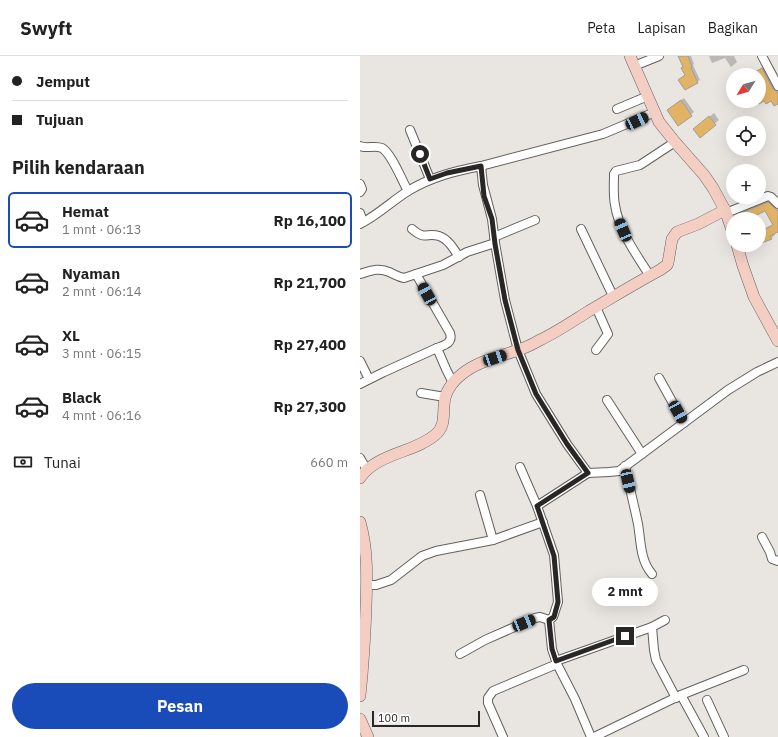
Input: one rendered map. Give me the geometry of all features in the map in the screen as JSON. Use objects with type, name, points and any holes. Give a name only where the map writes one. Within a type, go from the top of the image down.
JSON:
[{"type":"main road","points":[[363,474],[376,463],[426,441],[436,435],[443,423],[445,396],[461,374],[481,362],[518,350],[550,335],[613,296],[650,276],[666,265],[672,239],[677,232],[725,212],[713,188],[704,175],[675,142],[660,122],[632,61]]},
{"type":"main road","points":[[739,252],[754,297],[778,341]]},
{"type":"main road","points":[[360,522],[364,534],[363,558],[366,585],[360,696]]},
{"type":"main road","points":[[361,725],[368,737]]},
{"type":"street","points":[[632,61],[660,56]]},
{"type":"street","points":[[762,56],[778,86]]},
{"type":"street","points":[[617,109],[648,96]]},
{"type":"street","points":[[360,213],[362,223],[408,191],[430,179],[447,173],[481,166],[603,134],[655,112]]},
{"type":"street","points":[[410,130],[430,179]]},
{"type":"street","points":[[650,276],[635,253],[618,217],[613,188],[614,174],[616,171],[640,166],[675,142]]},
{"type":"street","points":[[360,148],[376,147],[383,149],[389,156],[408,191]]},
{"type":"street","points":[[481,166],[484,196],[492,219],[494,240],[505,300],[518,350],[536,394],[567,444],[588,473]]},
{"type":"street","points":[[360,184],[362,189],[360,192]]},
{"type":"street","points":[[725,212],[768,196],[778,204]]},
{"type":"street","points":[[360,274],[379,269],[387,271],[399,278],[404,278],[443,265],[535,220]]},
{"type":"street","points":[[412,229],[419,235],[438,236],[452,247],[459,256]]},
{"type":"street","points":[[581,229],[613,296]]},
{"type":"street","points":[[360,384],[447,344],[450,341],[450,333],[416,274]]},
{"type":"street","points":[[596,307],[608,334],[596,350]]},
{"type":"street","points":[[437,348],[453,383]]},
{"type":"street","points":[[360,361],[369,379]]},
{"type":"street","points":[[537,506],[588,473],[615,472],[744,379],[778,362]]},
{"type":"street","points":[[659,378],[684,423]]},
{"type":"street","points":[[421,393],[445,396]]},
{"type":"street","points":[[607,400],[642,454]]},
{"type":"street","points":[[360,458],[363,474]]},
{"type":"street","points":[[625,466],[638,524],[642,556],[647,568],[652,574]]},
{"type":"street","points":[[520,467],[537,506],[554,556],[558,602],[554,617],[549,620]]},
{"type":"street","points":[[480,495],[493,540]]},
{"type":"street","points":[[366,585],[376,585],[391,580],[422,556],[436,551],[493,540],[543,522]]},
{"type":"street","points":[[762,537],[772,559],[778,561]]},
{"type":"street","points":[[460,654],[485,640],[534,618],[540,617],[549,620]]},
{"type":"street","points":[[549,620],[552,649],[556,663],[575,699],[592,737],[679,696],[744,670]]},
{"type":"street","points":[[503,737],[488,703],[488,698],[493,691],[556,663],[665,620]]},
{"type":"street","points":[[652,626],[656,660],[704,737]]},
{"type":"street","points":[[707,700],[724,737]]},
{"type":"building","points":[[678,56],[688,56],[692,67],[691,68],[698,83],[685,90],[678,80],[685,75],[681,68],[683,67]]},
{"type":"building","points":[[766,76],[773,89],[778,93],[778,104],[774,106],[771,101],[766,104]]},
{"type":"building","points":[[681,100],[692,116],[678,126],[667,110]]},
{"type":"building","points":[[709,116],[716,125],[700,138],[693,129]]},
{"type":"building","points":[[768,202],[778,211],[778,232],[770,236],[772,239],[766,241],[766,228],[773,225],[766,212],[744,212]]},
{"type":"route","points":[[420,154],[430,179],[447,173],[481,166],[484,196],[492,219],[505,300],[518,350],[536,394],[567,444],[588,473],[537,506],[554,556],[558,602],[554,617],[549,620],[552,649],[556,661],[625,636]]}]
